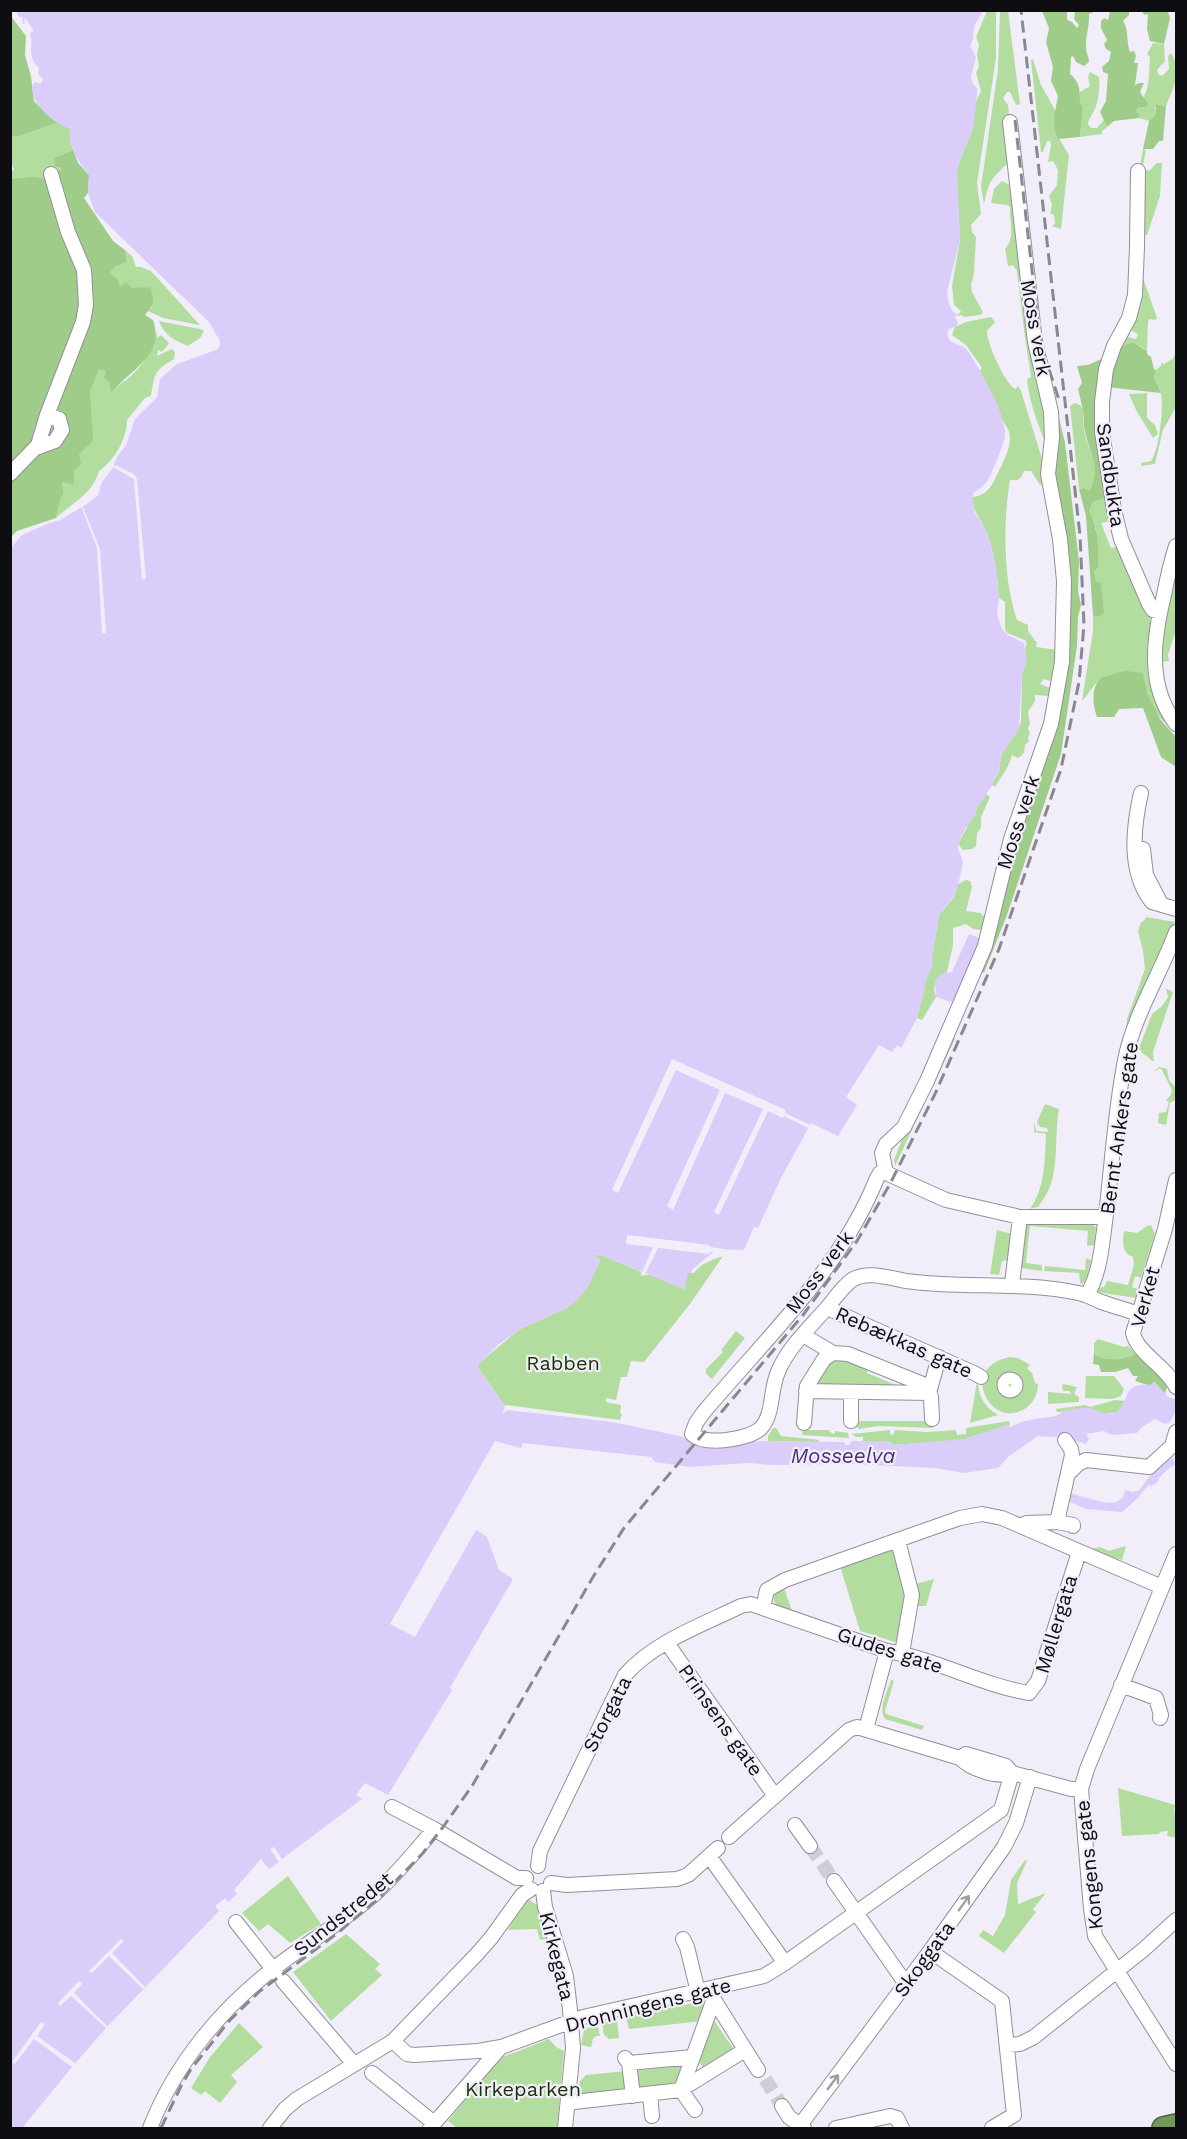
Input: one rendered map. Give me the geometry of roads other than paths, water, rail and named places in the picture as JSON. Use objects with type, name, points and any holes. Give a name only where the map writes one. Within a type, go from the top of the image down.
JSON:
[{"type":"highway","points":[[1163,2128],[1176,2126]]},
{"type":"street","name":"Moss verk","points":[[802,1335],[779,1368],[763,1426],[752,1434],[717,1440],[697,1438],[692,1434],[696,1423],[704,1413],[825,1269],[858,1218],[880,1173],[886,1173],[882,1153],[886,1144],[904,1127],[927,1081],[985,946],[1011,839],[1051,724],[1062,662],[1064,581],[1060,539],[1048,474],[1052,438],[1051,412],[1035,342],[1010,122]]},
{"type":"street","name":"Sandbukta","points":[[1138,171],[1136,284],[1129,332],[1114,346],[1106,369],[1102,402],[1103,442],[1121,538],[1149,604],[1160,612]]},
{"type":"street","points":[[10,474],[36,448],[55,441],[62,430],[63,426],[59,419],[47,414],[83,322],[86,305],[84,270],[68,232],[51,174]]},
{"type":"street","points":[[1176,546],[1160,612],[1155,647],[1156,678],[1160,695],[1176,724]]},
{"type":"street","points":[[1141,786],[1146,875],[1161,904],[1176,909]]},
{"type":"street","name":"Bernt Ankers gate","points":[[1087,1295],[1098,1266],[1128,1044],[1176,932]]},
{"type":"street","points":[[886,1173],[946,1200],[1020,1217],[1105,1217]]},
{"type":"street","name":"Verket","points":[[1176,1180],[1171,1230],[1138,1314],[1133,1333],[1137,1343],[1167,1372],[1176,1387]]},
{"type":"street","points":[[1012,1284],[1020,1217]]},
{"type":"street","points":[[929,1390],[848,1354],[833,1353],[802,1335],[838,1294],[860,1276],[980,1285],[1012,1284],[1087,1295],[1138,1314]]},
{"type":"street","name":"Rebækkas gate","points":[[827,1308],[981,1377]]},
{"type":"street","points":[[804,1423],[806,1391],[810,1379],[824,1359],[833,1353]]},
{"type":"street","points":[[932,1419],[932,1397],[929,1390],[939,1357]]},
{"type":"street","points":[[806,1391],[851,1393],[929,1390]]},
{"type":"street","points":[[851,1393],[851,1421]]},
{"type":"street","points":[[1068,1474],[1086,1460],[1149,1467],[1172,1446],[1176,1431]]},
{"type":"street","points":[[1057,1522],[1072,1455],[1065,1440]]},
{"type":"street","points":[[757,1606],[767,1590],[785,1580],[960,1518],[988,1514],[1024,1527],[1079,1552],[1169,1580]]},
{"type":"street","points":[[1026,1523],[1057,1522],[1073,1526]]},
{"type":"street","points":[[898,1541],[912,1595],[902,1653]]},
{"type":"street","name":"Møllergata","points":[[1029,1693],[1038,1681],[1079,1552]]},
{"type":"street","name":"Kongens gate","points":[[1176,1554],[1169,1580],[1121,1685],[1081,1789],[1093,1927],[1100,1947],[1176,2062]]},
{"type":"street","name":"Storgata","points":[[538,1866],[540,1851],[625,1675],[634,1665],[667,1643],[741,1606],[757,1606]]},
{"type":"street","name":"Gudes gate","points":[[757,1606],[887,1651],[902,1653],[1029,1693]]},
{"type":"street","name":"Prinsens gate","points":[[667,1643],[772,1792]]},
{"type":"street","points":[[866,1729],[887,1651]]},
{"type":"street","points":[[1121,1685],[1155,1698],[1160,1718]]},
{"type":"street","points":[[729,1837],[772,1792],[849,1730],[857,1727],[960,1758],[966,1754],[1006,1766],[1012,1773],[1071,1790],[1081,1789]]},
{"type":"street","name":"Dronningens gate","points":[[393,2041],[407,2054],[414,2055],[478,2051],[501,2047],[583,2017],[707,1994],[764,1976],[783,1960],[994,1821],[1013,1794],[1012,1773]]},
{"type":"street","name":"Skoggata","points":[[800,2128],[1009,1839],[1030,1777]]},
{"type":"street","points":[[392,1807],[517,1878],[538,1885],[677,1879],[688,1875],[713,1852],[783,1960]]},
{"type":"street","points":[[795,1825],[810,1846]]},
{"type":"street","name":"Sundstredet","points":[[150,2128],[157,2109],[186,2060],[231,2007],[277,1974],[376,1893],[434,1829]]},
{"type":"street","points":[[270,2128],[285,2109],[297,2099],[393,2041],[491,1938],[522,1894],[552,1878],[549,1870],[538,1866],[530,1869],[538,1885]]},
{"type":"street","points":[[834,1881],[906,1984]]},
{"type":"street","name":"Kirkegata","points":[[538,1885],[566,1976],[573,2048],[565,2128]]},
{"type":"street","points":[[1007,2045],[1020,2044],[1034,2037],[1164,1933],[1176,1920]]},
{"type":"street","points":[[236,1922],[354,2064]]},
{"type":"street","points":[[683,1939],[707,1994],[758,2070]]},
{"type":"street","points":[[930,1951],[1002,2001],[1014,2115],[992,2128]]},
{"type":"street","points":[[695,2110],[683,2087],[693,2056],[707,1994]]},
{"type":"street","points":[[372,2073],[432,2126],[501,2047]]},
{"type":"street","points":[[574,2102],[651,2094],[683,2087],[745,2050]]},
{"type":"street","points":[[633,2096],[626,2060],[693,2056]]},
{"type":"street","points":[[651,2094],[652,2115]]},
{"type":"street","points":[[782,2106],[800,2128]]},
{"type":"street","points":[[836,2128],[890,2116],[897,2118],[902,2128]]},
{"type":"water","name":"Mosseelva","points":[[16,11],[983,11],[974,26],[970,46],[976,57],[971,77],[977,88],[977,96],[973,128],[957,169],[960,240],[947,292],[949,305],[954,313],[958,314],[955,317],[958,322],[957,326],[949,329],[947,334],[950,341],[968,351],[991,391],[1004,425],[1005,435],[998,458],[986,483],[973,494],[973,503],[975,513],[986,530],[996,566],[999,598],[997,614],[1001,627],[1006,634],[1024,643],[1027,661],[1022,673],[1019,729],[1002,754],[993,784],[958,844],[963,862],[961,872],[956,893],[939,915],[933,964],[925,984],[917,1018],[901,1048],[897,1045],[892,1052],[879,1045],[846,1097],[857,1105],[838,1136],[811,1123],[780,1180],[758,1228],[754,1227],[744,1250],[717,1249],[691,1273],[688,1273],[684,1289],[603,1256],[592,1254],[601,1260],[588,1286],[575,1302],[569,1307],[520,1329],[498,1345],[477,1366],[505,1406],[502,1414],[508,1410],[612,1422],[680,1436],[696,1443],[768,1441],[844,1442],[845,1445],[849,1445],[852,1441],[889,1441],[893,1445],[965,1439],[1007,1425],[1011,1427],[1027,1420],[1056,1416],[1063,1411],[1087,1408],[1107,1414],[1114,1413],[1119,1410],[1134,1387],[1151,1385],[1155,1382],[1168,1397],[1176,1398],[1176,1411],[1169,1423],[1165,1424],[1155,1419],[1137,1433],[1112,1435],[1104,1431],[1086,1434],[1089,1439],[1086,1444],[1066,1438],[1038,1436],[1009,1456],[998,1468],[963,1473],[935,1468],[849,1464],[747,1463],[690,1467],[655,1462],[651,1457],[523,1443],[521,1448],[495,1441],[390,1624],[415,1637],[476,1530],[487,1537],[499,1570],[513,1579],[450,1688],[452,1690],[388,1795],[365,1783],[356,1795],[362,1799],[282,1859],[274,1847],[270,1849],[279,1862],[269,1869],[261,1859],[234,1890],[237,1894],[228,1902],[225,1898],[215,1906],[219,1911],[106,2028],[22,2128],[11,2128],[11,548],[22,535],[60,520],[98,495],[102,482],[126,445],[135,419],[157,397],[160,379],[177,364],[216,350],[219,348],[220,341],[209,322],[95,212],[88,193],[89,175],[72,148],[70,129],[51,118],[35,100],[32,86],[35,82],[41,84],[43,79],[38,74],[39,68],[31,55],[30,33],[34,31],[25,18],[25,24],[23,24],[22,17],[19,17]]},
{"type":"water","points":[[969,934],[982,939],[954,1003],[936,997],[935,981],[942,973],[952,972]]},
{"type":"water","points":[[1173,1458],[1175,1464],[1163,1474],[1157,1483],[1148,1485],[1138,1498],[1122,1512],[1086,1509],[1068,1501],[1069,1493],[1115,1503],[1123,1497],[1125,1490],[1133,1492],[1140,1490],[1164,1462]]},
{"type":"tunnel","points":[[810,1846],[834,1881]]},
{"type":"tunnel","points":[[765,2079],[782,2106]]},
{"type":"railway","points":[[161,2128],[191,2069],[230,2020],[260,1991],[339,1932],[381,1896],[423,1853],[443,1827],[472,1786],[593,1577],[624,1528],[803,1315],[857,1241],[890,1184],[935,1094],[999,949],[1061,769],[1079,682],[1084,625],[1080,535],[1021,10]]},
{"type":"railway","points":[[1015,120],[1038,323],[1045,357],[1060,403]]},
{"type":"park label","name":"Rabben","points":[[563,1363]]},
{"type":"park label","name":"Kirkeparken","points":[[523,2089]]}]
